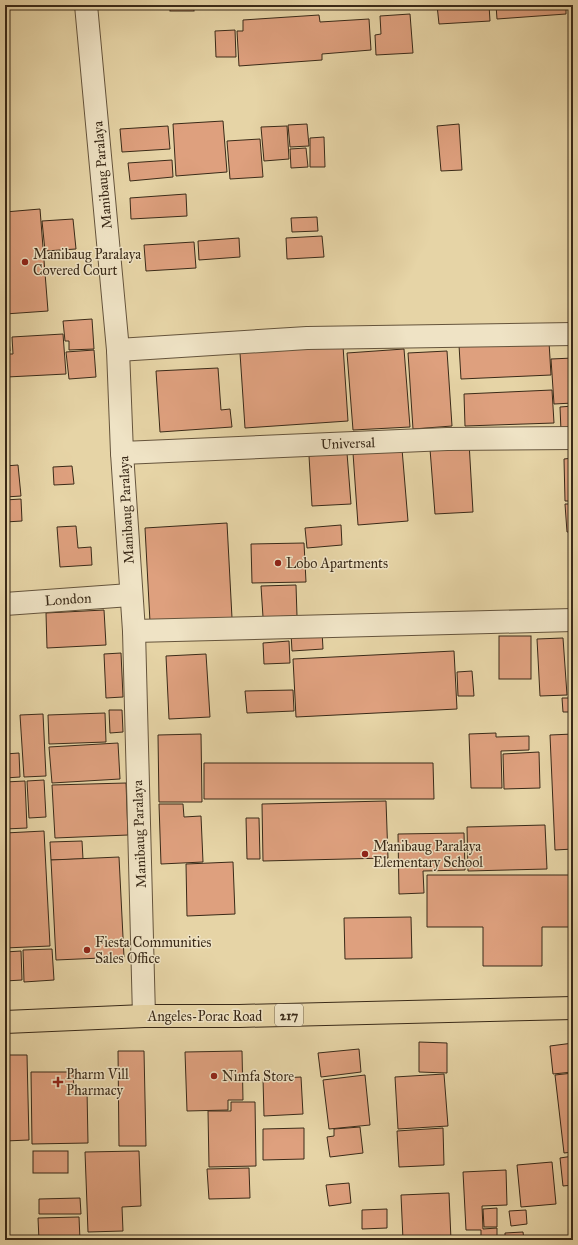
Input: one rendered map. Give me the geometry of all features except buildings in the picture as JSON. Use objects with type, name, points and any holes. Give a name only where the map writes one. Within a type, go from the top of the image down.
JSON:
[{"type":"main road","name":"Angeles-Porac Road","points":[[5,1022],[144,1016],[239,1016],[573,1008]]},
{"type":"street","name":"Manibaug Paralaya","points":[[86,5],[118,350],[130,595],[134,631],[144,1016]]},
{"type":"street","points":[[118,350],[307,338],[573,334]]},
{"type":"street","name":"Universal","points":[[122,453],[447,439],[573,438]]},
{"type":"street","name":"London","points":[[5,604],[130,595]]},
{"type":"street","points":[[134,631],[573,620]]},
{"type":"place","name":"Manibaug Paralaya Covered Court","points":[[25,262]]},
{"type":"place","name":"Lobo Apartments","points":[[278,563]]},
{"type":"place","name":"Manibaug Paralaya Elementary School","points":[[365,854]]},
{"type":"place","name":"Fiesta Communities Sales Office","points":[[87,950]]},
{"type":"place","name":"Nimfa Store","points":[[214,1076]]},
{"type":"place","name":"Pharm Vill Pharmacy","points":[[58,1082]]}]
